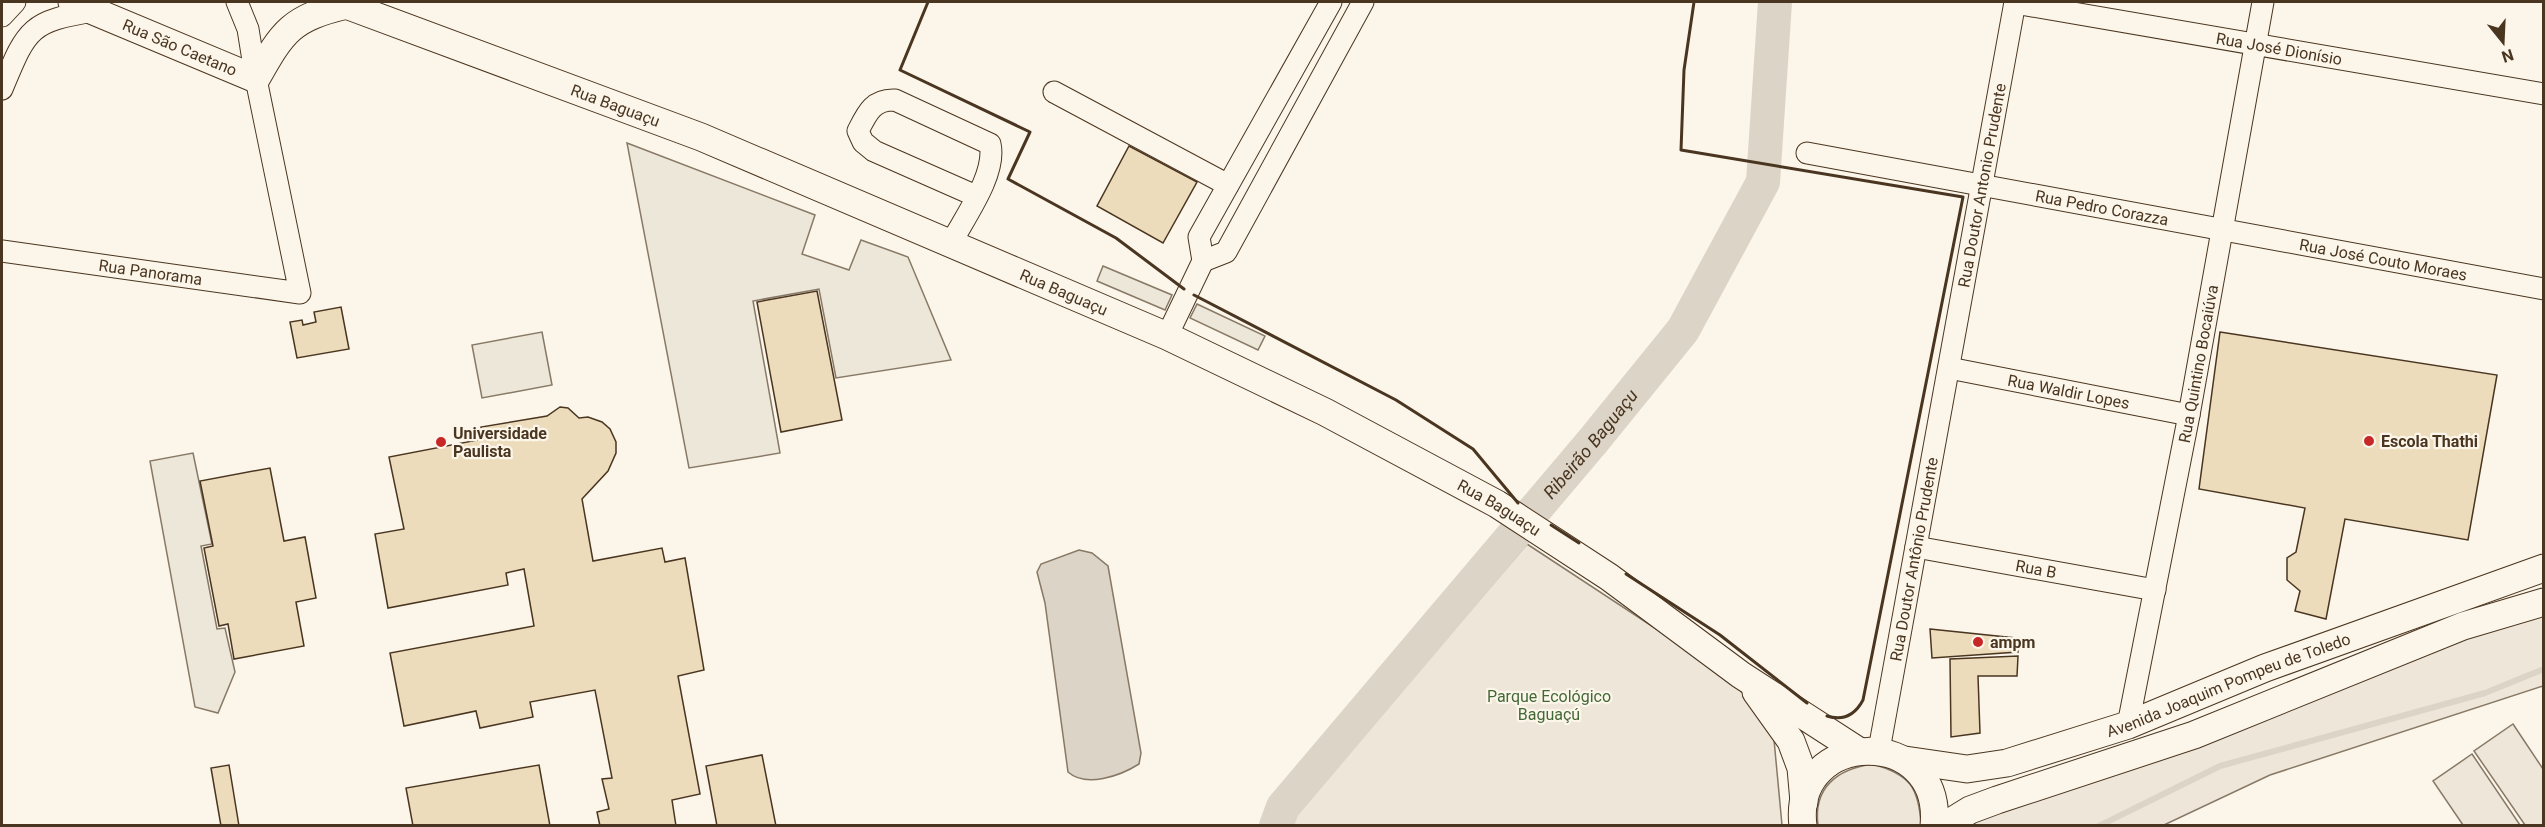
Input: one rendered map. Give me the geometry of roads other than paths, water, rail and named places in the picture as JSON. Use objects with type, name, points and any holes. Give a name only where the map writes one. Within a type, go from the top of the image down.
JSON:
[{"type":"main road","points":[[256,79],[284,33],[301,20],[342,3]]},
{"type":"main road","name":"Rua Baguaçu","points":[[342,3],[701,138],[1167,336],[1325,412],[1497,504],[1558,546],[1609,577],[1741,675]]},
{"type":"main road","name":"Rua São Caetano","points":[[84,6],[256,79]]},
{"type":"main road","name":"Avenida Joaquim Pompeu de Toledo","points":[[1905,760],[1967,769],[1997,764],[2128,725],[2265,668],[2544,568]]},
{"type":"main road","name":"Avenida Joaquim Pompeu de Toledo","points":[[1944,825],[1979,807],[2194,735],[2463,626],[2544,602]]},
{"type":"main road","points":[[1741,675],[1868,750],[1905,760],[1920,774],[1931,791],[1935,812],[1934,825]]},
{"type":"main road","points":[[1741,675],[1764,702],[1791,741],[1801,768],[1803,813]]},
{"type":"main road","points":[[1803,813],[1811,783],[1822,768],[1838,757],[1868,750]]},
{"type":"street","points":[[2,16],[15,2]]},
{"type":"street","points":[[237,2],[248,29],[256,79]]},
{"type":"street","points":[[1167,336],[1203,261],[1199,237],[1331,2]]},
{"type":"street","points":[[1203,261],[1226,252],[1363,2]]},
{"type":"street","name":"Rua José Dionísio","points":[[2015,2],[2544,94]]},
{"type":"street","name":"Rua Doutor Antonio Prudente","points":[[1949,368],[2015,2]]},
{"type":"street","name":"Rua Quintino Bocaiúva","points":[[2128,725],[2189,415],[2263,2]]},
{"type":"street","points":[[2,89],[21,44],[37,27],[84,6]]},
{"type":"street","name":"Rua Panorama","points":[[2,251],[300,293],[256,79]]},
{"type":"street","points":[[1283,87],[1309,101]]},
{"type":"street","points":[[1054,92],[1228,185]]},
{"type":"street","points":[[950,245],[976,196],[989,171],[993,156],[990,144],[895,100],[882,99],[870,108],[858,131],[863,142],[874,151],[976,196]]},
{"type":"street","name":"Rua Pedro Corazza","points":[[1807,153],[2223,231]]},
{"type":"street","name":"Rua José Couto Moraes","points":[[2223,231],[2544,289]]},
{"type":"street","name":"Rua Waldir Lopes","points":[[1949,368],[2189,415]]},
{"type":"street","name":"Rua Doutor Antônio Prudente","points":[[1868,750],[1916,547],[1949,368]]},
{"type":"street","name":"Rua B","points":[[1916,547],[2155,590]]},
{"type":"waterway","name":"Ribeirão Baguaçu","points":[[1276,826],[1283,807],[1593,441],[1683,330],[1763,182],[1775,2]]},
{"type":"waterway","points":[[2099,826],[2220,766],[2485,693],[2544,669]]},
{"type":"place","name":"Escola Thathi","points":[[2369,441]]},
{"type":"place","name":"Universidade Paulista","points":[[441,442]]},
{"type":"place","name":"ampm","points":[[1978,642]]},
{"type":"park label","name":"Parque Ecológico Baguaçú","points":[[1549,705]]}]
